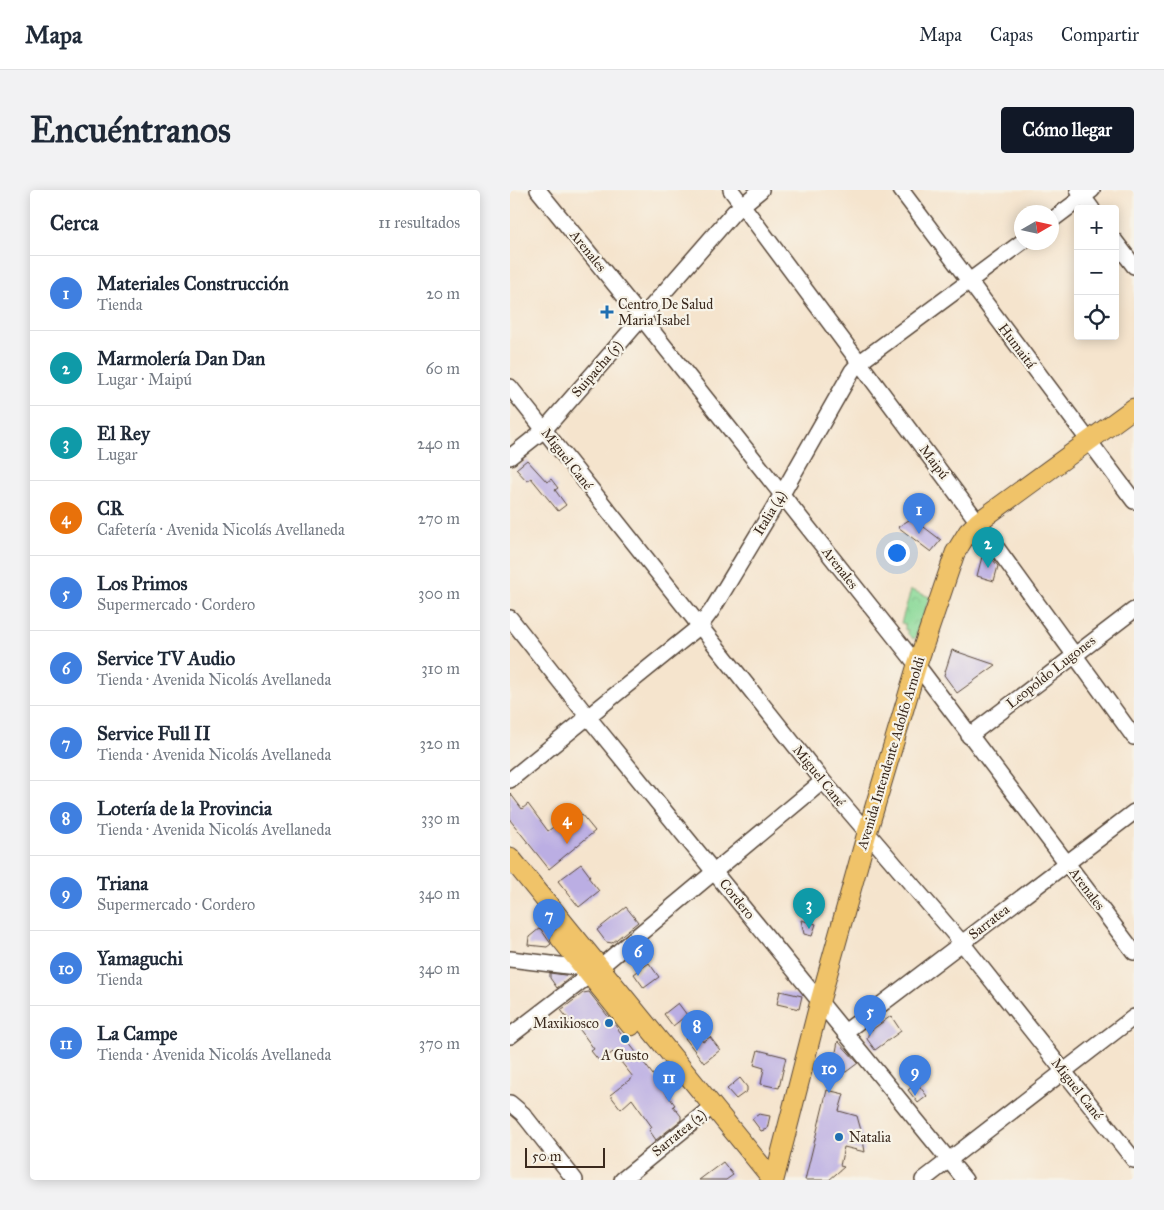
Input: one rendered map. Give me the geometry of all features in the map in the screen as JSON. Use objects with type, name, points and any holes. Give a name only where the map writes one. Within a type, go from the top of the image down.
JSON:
[{"type":"main road","name":"Avenida Intendente Adolfo Arnoldi","points":[[773,1180],[867,833],[917,665],[955,553],[968,532],[978,522],[1134,408]]},
{"type":"main road","points":[[510,857],[591,970]]},
{"type":"main road","points":[[510,876],[708,1110],[773,1180]]},
{"type":"main road","points":[[708,1110],[756,1180]]},
{"type":"street","name":"Arenales","points":[[538,190],[917,665],[1134,952]]},
{"type":"street","name":"Maipú","points":[[731,190],[978,522],[1134,737]]},
{"type":"street","name":"Suipacha (5)","points":[[510,457],[544,430],[742,204],[761,190]]},
{"type":"street","name":"Humaitá","points":[[901,190],[1134,501]]},
{"type":"street","points":[[1059,215],[1086,196]]},
{"type":"street","points":[[1119,246],[1134,266]]},
{"type":"street","name":"Italia (4)","points":[[510,780],[700,626],[712,610],[782,494],[852,371],[859,363],[1014,248]]},
{"type":"street","name":"Miguel Cané","points":[[510,387],[823,781],[962,943],[1134,1160]]},
{"type":"street","name":"Leopoldo Lugones","points":[[969,736],[1134,610]]},
{"type":"street","name":"Cordero","points":[[510,618],[588,717],[965,1180]]},
{"type":"street","points":[[510,1036],[715,872],[823,781]]},
{"type":"street","name":"Sarratea","points":[[845,1032],[1134,812]]},
{"type":"street","points":[[510,959],[591,970]]},
{"type":"street","points":[[923,1180],[1134,1017]]},
{"type":"street","points":[[510,1103],[522,1114],[575,1180]]},
{"type":"street","name":"Sarratea (2)","points":[[622,1180],[708,1110]]},
{"type":"green space","points":[[911,590],[930,597],[913,639],[907,633],[908,630],[905,630],[905,624],[901,623]]},
{"type":"building","points":[[527,460],[547,482],[551,479],[558,488],[555,490],[566,505],[558,511],[531,478],[527,481],[516,469]]},
{"type":"building","points":[[912,518],[941,540],[931,552],[898,527]]},
{"type":"building","points":[[984,549],[998,566],[994,581],[977,576]]},
{"type":"building","points":[[952,650],[996,665],[957,693],[944,675]]},
{"type":"building","points":[[510,793],[522,809],[528,804],[548,831],[577,809],[595,831],[549,869],[510,820]]},
{"type":"building","points":[[581,864],[599,891],[579,907],[558,881]]},
{"type":"building","points":[[626,907],[638,922],[612,943],[606,942],[597,930]]},
{"type":"building","points":[[801,920],[816,924],[812,936],[804,934]]},
{"type":"building","points":[[540,928],[551,944],[547,947],[528,945],[529,937]]},
{"type":"building","points":[[649,963],[659,977],[644,988],[634,974]]},
{"type":"building","points":[[550,973],[572,976],[557,988],[550,978]]},
{"type":"building","points":[[780,991],[802,996],[799,1009],[777,1004]]},
{"type":"building","points":[[589,992],[639,1056],[681,1116],[681,1120],[656,1140],[649,1130],[652,1127],[632,1099],[621,1109],[610,1095],[633,1077],[613,1052],[600,1062],[591,1051],[594,1049],[575,1023],[573,1025],[561,1010],[583,993]]},
{"type":"building","points":[[678,1003],[687,1015],[673,1026],[664,1014]]},
{"type":"building","points":[[891,1016],[901,1031],[875,1050],[867,1039],[869,1032]]},
{"type":"building","points":[[694,1031],[703,1042],[710,1037],[720,1050],[704,1063],[685,1038]]},
{"type":"building","points":[[838,1041],[858,1063],[846,1072],[833,1069]]},
{"type":"building","points":[[758,1050],[786,1057],[779,1088],[761,1084],[764,1068],[754,1065]]},
{"type":"building","points":[[740,1078],[747,1087],[747,1091],[736,1099],[727,1089]]},
{"type":"building","points":[[917,1083],[927,1096],[918,1103],[908,1090]]},
{"type":"building","points":[[827,1090],[844,1094],[839,1111],[857,1116],[865,1152],[844,1147],[840,1166],[844,1167],[829,1180],[805,1180]]},
{"type":"building","points":[[759,1114],[770,1116],[767,1129],[761,1131],[752,1119]]},
{"type":"building","points":[[723,1162],[733,1175],[726,1180],[699,1180]]},
{"type":"place","name":"Centro De Salud Maria Isabel","points":[[607,312]]},
{"type":"place","name":"Materiales Construcción","points":[[919,534]]},
{"type":"place","name":"Marmolería Dan Dan","points":[[988,568]]},
{"type":"place","name":"CR","points":[[567,844]]},
{"type":"place","name":"El Rey","points":[[809,929]]},
{"type":"place","name":"Service Full II","points":[[549,940]]},
{"type":"place","name":"Service TV Audio","points":[[638,976]]},
{"type":"place","name":"Maxikiosco","points":[[609,1023]]},
{"type":"place","name":"Los Primos","points":[[870,1036]]},
{"type":"place","name":"A Gusto","points":[[625,1039]]},
{"type":"place","name":"Lotería de la Provincia","points":[[697,1051]]},
{"type":"place","name":"Yamaguchi","points":[[829,1093]]},
{"type":"place","name":"Triana","points":[[915,1096]]},
{"type":"place","name":"La Campe","points":[[669,1102]]},
{"type":"place","name":"Natalia","points":[[839,1137]]}]
